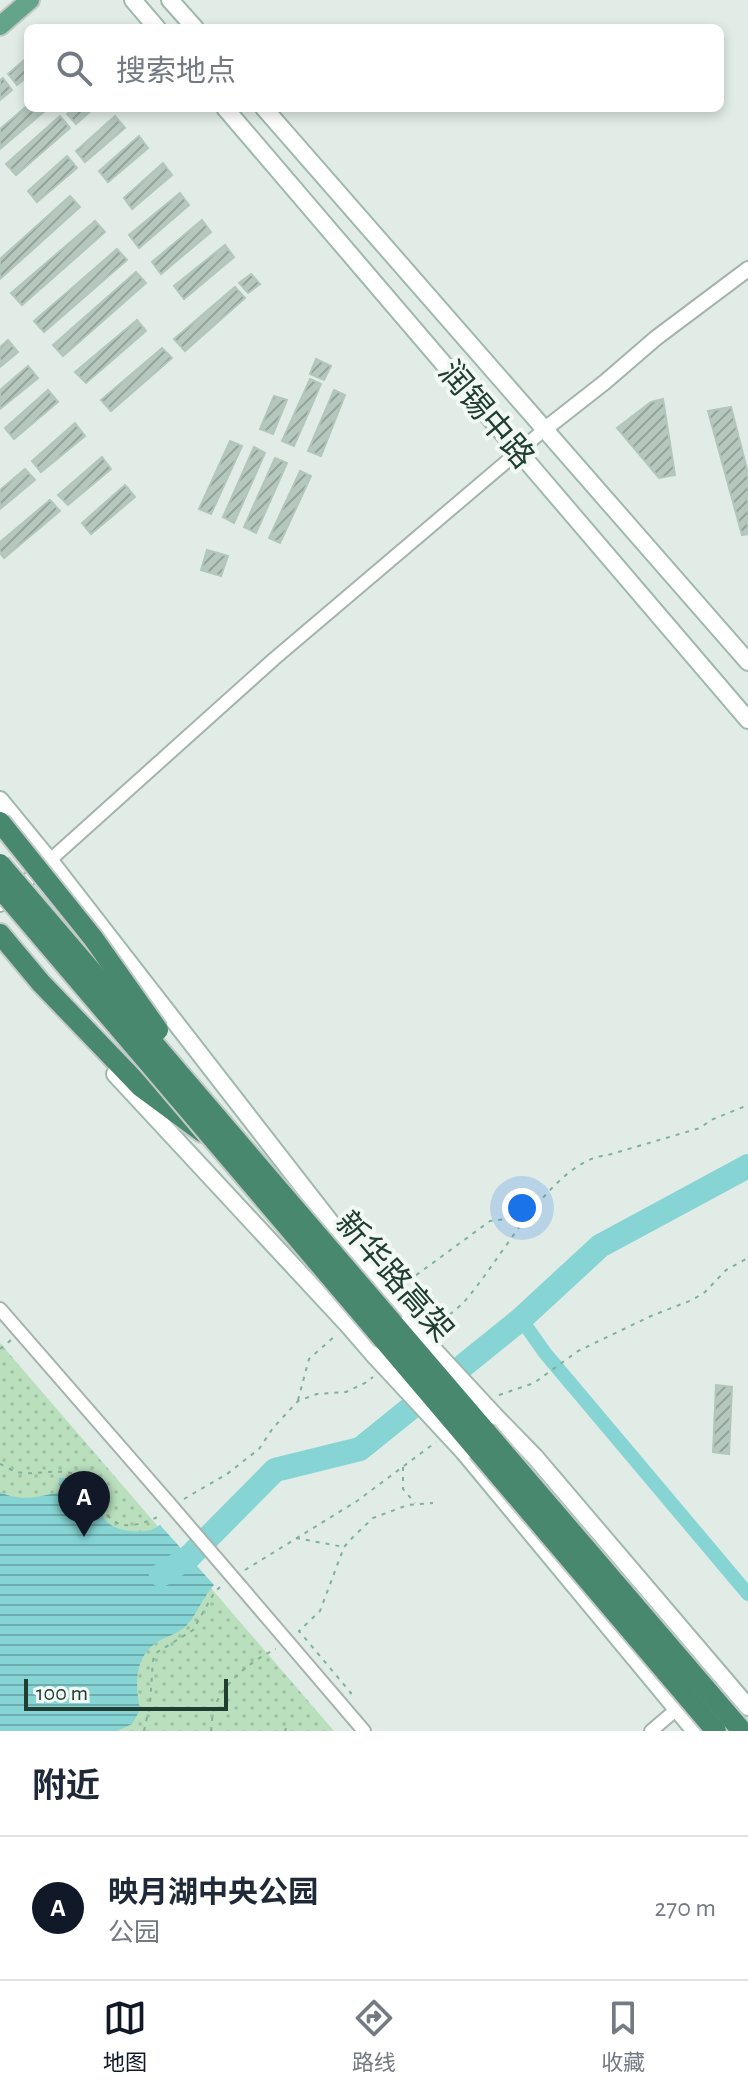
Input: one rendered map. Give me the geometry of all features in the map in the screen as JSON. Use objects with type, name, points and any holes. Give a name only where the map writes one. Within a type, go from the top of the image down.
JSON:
[{"type":"highway","points":[[0,822],[93,938],[225,1139]]},
{"type":"highway","name":"新华路高架","points":[[0,864],[716,1731]]},
{"type":"highway","name":"新华路高架","points":[[0,888],[225,1139],[742,1731]]},
{"type":"highway","points":[[0,934],[41,983],[141,1087],[225,1139]]},
{"type":"main road","points":[[0,26],[30,0]]},
{"type":"main road","points":[[133,0],[154,24]]},
{"type":"main road","points":[[170,0],[191,24]]},
{"type":"main road","name":"润锡中路","points":[[228,112],[748,720]]},
{"type":"main road","name":"润锡中路","points":[[268,112],[748,662]]},
{"type":"main road","points":[[0,800],[408,1322],[535,1457],[748,1707]]},
{"type":"main road","points":[[0,950],[464,1452],[695,1731]]},
{"type":"street","points":[[0,905],[274,659],[545,429],[656,338],[748,269]]},
{"type":"street","points":[[0,1309],[239,1581],[364,1731]]},
{"type":"street","points":[[651,1731],[678,1708]]},
{"type":"path","points":[[388,1296],[490,1221],[530,1215]]},
{"type":"path","points":[[499,1395],[539,1379],[578,1351],[692,1300],[705,1292],[726,1270],[748,1258]]},
{"type":"path","points":[[298,1401],[309,1359],[348,1325]]},
{"type":"path","points":[[239,1581],[295,1538],[357,1501],[439,1440]]},
{"type":"path","points":[[403,1467],[403,1489],[416,1504]]},
{"type":"path","points":[[342,1705],[351,1693],[299,1631],[320,1611],[344,1547],[373,1518],[408,1505],[433,1503]]},
{"type":"path","points":[[295,1538],[344,1547]]},
{"type":"path","points":[[144,1731],[156,1653],[193,1630],[214,1593],[224,1583]]},
{"type":"path","points":[[211,1731],[213,1709],[231,1681],[261,1656],[289,1643]]},
{"type":"green space","points":[[0,1343],[334,1731],[0,1731]]},
{"type":"water","points":[[59,1478],[83,1484],[109,1524],[129,1531],[153,1529],[160,1525],[214,1585],[186,1626],[153,1645],[142,1659],[137,1684],[140,1710],[132,1724],[117,1731],[0,1731],[0,1492],[22,1498],[60,1492]]},
{"type":"building","points":[[24,60],[24,79],[17,85],[8,74]]},
{"type":"building","points":[[3,78],[12,90],[0,100],[0,80]]},
{"type":"building","points":[[24,108],[24,112],[43,112],[0,149],[0,129]]},
{"type":"building","points":[[69,112],[90,112],[76,124],[67,114]]},
{"type":"building","points":[[60,116],[70,128],[16,175],[6,164]]},
{"type":"building","points":[[115,116],[125,128],[85,162],[76,151]]},
{"type":"building","points":[[139,136],[148,148],[108,182],[99,171]]},
{"type":"building","points":[[67,156],[77,168],[37,202],[28,191]]},
{"type":"building","points":[[163,163],[172,175],[132,209],[124,198]]},
{"type":"building","points":[[180,193],[189,205],[139,248],[129,235]]},
{"type":"building","points":[[70,196],[80,207],[0,279],[0,259]]},
{"type":"building","points":[[202,220],[211,232],[161,274],[152,262]]},
{"type":"building","points":[[95,221],[105,232],[22,305],[11,293]]},
{"type":"building","points":[[225,245],[234,257],[184,299],[174,286]]},
{"type":"building","points":[[117,249],[127,260],[44,332],[34,321]]},
{"type":"building","points":[[136,272],[146,283],[63,356],[53,345]]},
{"type":"building","points":[[251,274],[260,284],[248,293],[239,283]]},
{"type":"building","points":[[235,287],[245,298],[185,351],[174,339]]},
{"type":"building","points":[[137,320],[146,331],[86,383],[75,372]]},
{"type":"building","points":[[8,340],[18,352],[0,367],[0,347]]},
{"type":"building","points":[[162,348],[172,358],[111,411],[101,400]]},
{"type":"building","points":[[316,359],[331,366],[324,380],[310,374]]},
{"type":"building","points":[[28,366],[38,378],[0,409],[0,390]]},
{"type":"building","points":[[310,379],[321,384],[294,446],[282,441]]},
{"type":"building","points":[[48,390],[58,402],[14,439],[5,428]]},
{"type":"building","points":[[334,390],[345,395],[321,456],[308,451]]},
{"type":"building","points":[[274,396],[287,400],[273,434],[260,429]]},
{"type":"building","points":[[663,399],[675,475],[659,478],[617,428],[651,402]]},
{"type":"building","points":[[731,407],[748,473],[748,534],[742,535],[708,411]]},
{"type":"building","points":[[75,423],[85,436],[41,472],[32,461]]},
{"type":"building","points":[[230,441],[242,446],[211,514],[199,509]]},
{"type":"building","points":[[254,447],[265,453],[234,523],[223,517]]},
{"type":"building","points":[[102,457],[111,469],[68,505],[58,495]]},
{"type":"building","points":[[275,458],[287,463],[256,533],[244,527]]},
{"type":"building","points":[[25,469],[35,480],[0,509],[0,490]]},
{"type":"building","points":[[300,471],[311,476],[280,543],[269,538]]},
{"type":"building","points":[[125,485],[135,497],[91,534],[82,523]]},
{"type":"building","points":[[50,500],[60,511],[4,558],[0,553],[0,542]]},
{"type":"building","points":[[207,550],[228,556],[221,576],[201,570]]},
{"type":"building","points":[[716,1385],[732,1387],[729,1454],[713,1452]]},
{"type":"waterway","points":[[161,1575],[189,1557],[275,1470],[360,1449],[521,1319],[600,1246],[748,1166]]},
{"type":"waterway","points":[[521,1319],[545,1353],[748,1594]]},
{"type":"place","name":"映月湖中央公园","points":[[84,1537]]}]
